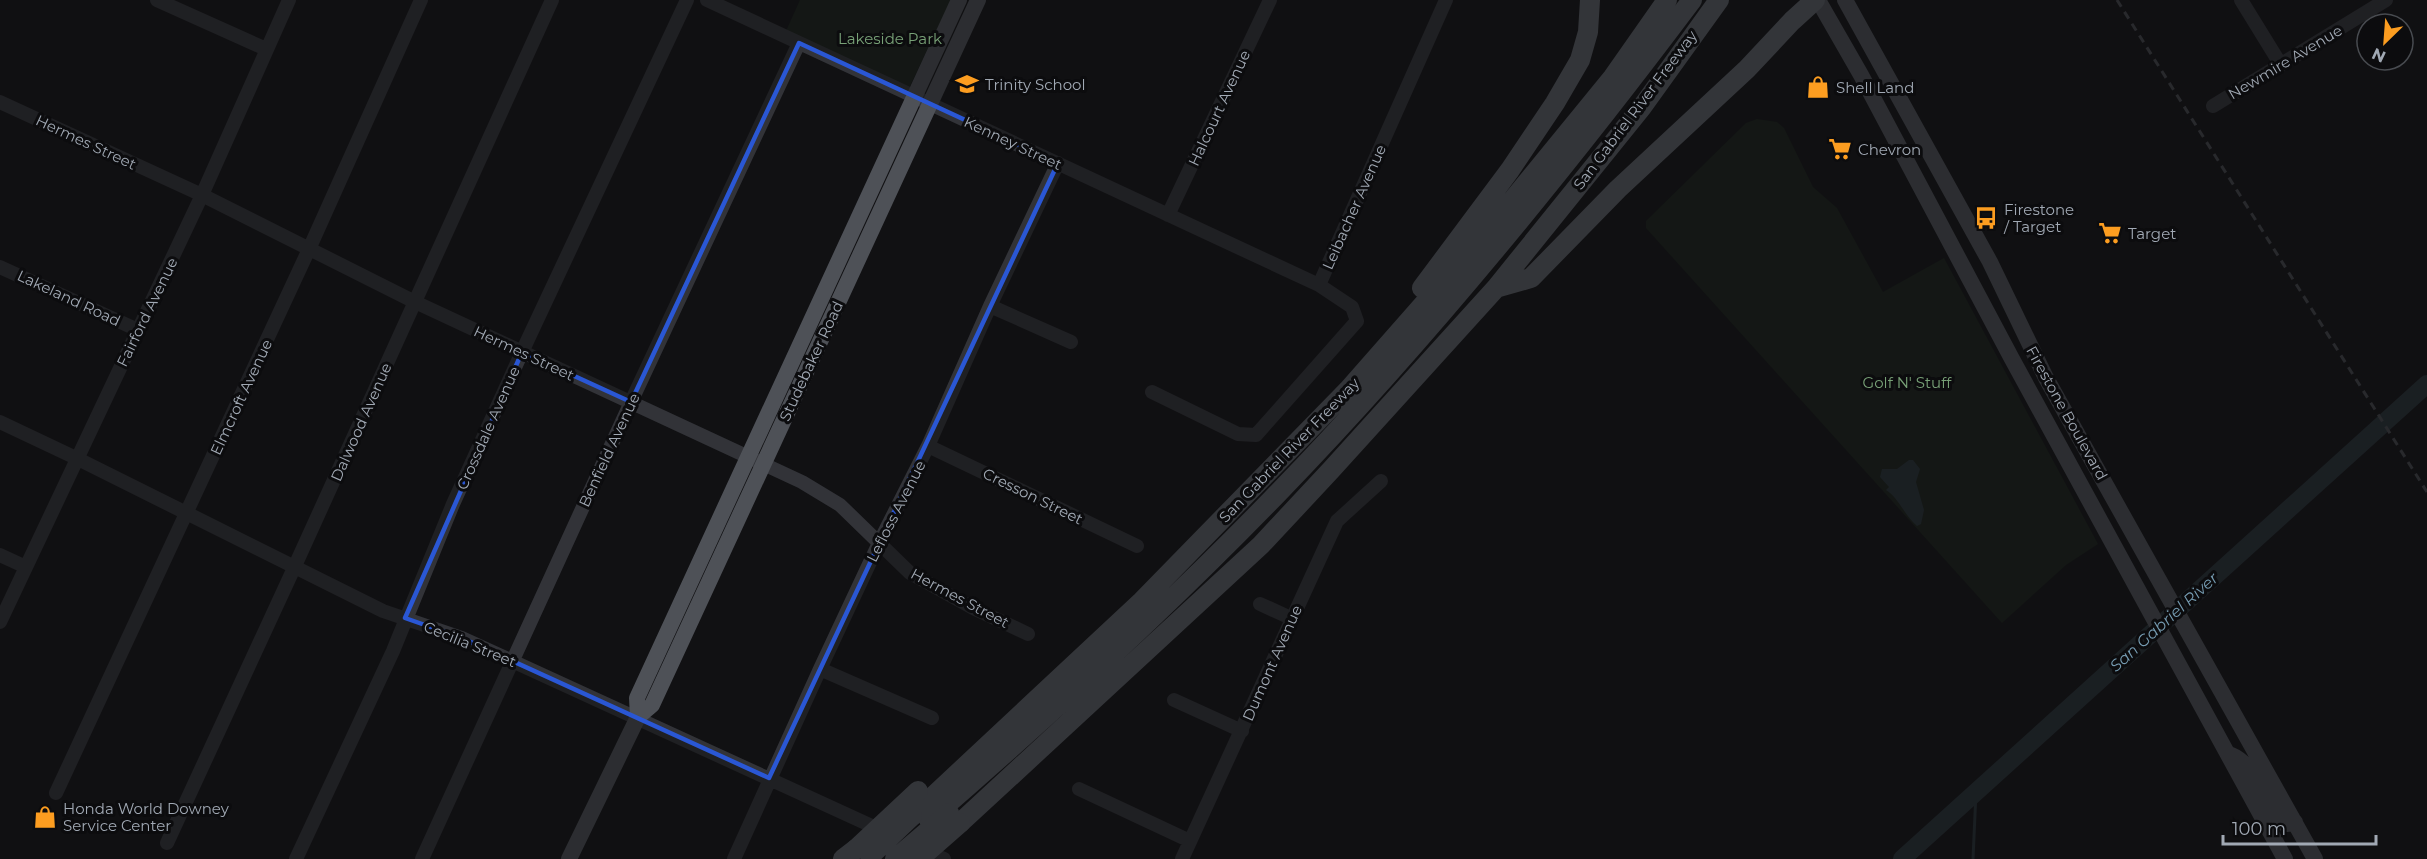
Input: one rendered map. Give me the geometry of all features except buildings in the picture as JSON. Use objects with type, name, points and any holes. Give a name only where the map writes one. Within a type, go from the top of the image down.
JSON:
[{"type":"highway","points":[[1348,390],[1510,170],[1555,103],[1580,60],[1588,32],[1590,0]]},
{"type":"highway","name":"San Gabriel River Freeway","points":[[864,856],[919,819],[1038,698],[1142,602],[1348,390],[1480,240],[1613,77],[1667,0]]},
{"type":"highway","points":[[919,819],[1122,647],[1199,574],[1281,491],[1398,364],[1502,244],[1602,119],[1692,0]]},
{"type":"highway","points":[[895,859],[955,818],[1188,595],[1311,470],[1506,249],[1567,175],[1699,0]]},
{"type":"highway","name":"San Gabriel River Freeway","points":[[919,859],[955,818],[1262,545],[1496,288],[1642,107],[1719,0]]},
{"type":"highway","points":[[1496,288],[1531,278],[1618,189],[1816,0]]},
{"type":"highway","points":[[864,856],[918,791],[1038,698]]},
{"type":"main road","name":"Studebaker Road","points":[[638,717],[636,698],[959,0]]},
{"type":"main road","name":"Studebaker Road","points":[[569,859],[638,717],[651,705],[978,0]]},
{"type":"main road","name":"Firestone Boulevard","points":[[1816,0],[1861,75],[1983,306],[2285,859]]},
{"type":"main road","name":"Firestone Boulevard","points":[[1845,0],[1990,262],[2046,378],[2315,859]]},
{"type":"main road","points":[[1983,306],[1995,305],[2000,309],[2031,366],[2046,378]]},
{"type":"main road","name":"Firestone Boulevard","points":[[2228,754],[2238,758],[2254,775],[2278,819],[2283,824],[2289,825],[2295,822]]},
{"type":"street","points":[[157,0],[266,49]]},
{"type":"street","name":"Fairford Avenue","points":[[0,622],[202,195],[289,0]]},
{"type":"street","name":"Elmcroft Avenue","points":[[56,793],[310,247],[421,0]]},
{"type":"street","name":"Dalwood Avenue","points":[[167,843],[552,0]]},
{"type":"street","name":"Crossdale Avenue","points":[[296,859],[393,651],[405,618],[522,352],[687,0]]},
{"type":"street","name":"Kenney Street","points":[[707,0],[1319,285]]},
{"type":"street","name":"Halcourt Avenue","points":[[1168,215],[1270,0]]},
{"type":"street","name":"Leibacher Avenue","points":[[1152,392],[1238,434],[1256,435],[1357,321],[1352,307],[1319,285],[1446,0]]},
{"type":"street","points":[[2241,0],[2281,65]]},
{"type":"street","name":"Newmire Avenue","points":[[2213,106],[2386,0]]},
{"type":"street","name":"Benfield Avenue","points":[[422,859],[631,402],[799,43]]},
{"type":"street","name":"Hermes Street","points":[[0,102],[310,247],[415,302],[802,482],[840,506],[910,573],[1028,634]]},
{"type":"street","name":"Lefloss Avenue","points":[[734,859],[819,669],[928,446],[990,306],[1058,164]]},
{"type":"street","name":"Lakeland Road","points":[[0,267],[138,330]]},
{"type":"street","points":[[990,306],[1071,342]]},
{"type":"street","name":"Cecilia Street","points":[[0,422],[383,611],[462,638],[944,859]]},
{"type":"street","name":"Cresson Street","points":[[928,446],[1137,546]]},
{"type":"street","name":"Dumont Avenue","points":[[1182,859],[1337,521],[1381,482]]},
{"type":"street","points":[[0,555],[26,567]]},
{"type":"street","points":[[1260,604],[1293,619]]},
{"type":"street","points":[[819,669],[932,718]]},
{"type":"street","points":[[1174,700],[1242,731]]},
{"type":"street","points":[[1079,789],[1190,841]]},
{"type":"highlighted area","points":[[799,43],[1058,163],[769,778],[462,638],[405,618],[522,352],[631,402]]},
{"type":"green space","name":"Lakeside Park","points":[[800,0],[951,0],[909,88],[786,31]]},
{"type":"green space","name":"Golf N' Stuff","points":[[1757,119],[1777,122],[1784,128],[1813,187],[1837,208],[1883,292],[1944,258],[2098,544],[2066,565],[2002,623],[1646,228],[1646,221],[1746,123]]},
{"type":"shaded area","points":[[1909,460],[1913,460],[1920,469],[1916,482],[1924,510],[1921,524],[1917,526],[1886,490],[1889,487],[1880,477],[1882,469],[1897,469]]},
{"type":"waterway","name":"San Gabriel River","points":[[1902,859],[2427,384]]},
{"type":"waterway","points":[[1973,859],[1976,792]]},
{"type":"railway","points":[[2117,0],[2427,492]]},
{"type":"place","name":"Trinity School","points":[[967,84]]},
{"type":"place","name":"Shell Land","points":[[1818,87]]},
{"type":"place","name":"Chevron","points":[[1840,149]]},
{"type":"place","name":"Firestone / Target","points":[[1986,218]]},
{"type":"place","name":"Target","points":[[2110,233]]},
{"type":"place","name":"Honda World Downey Service Center","points":[[45,817]]}]
